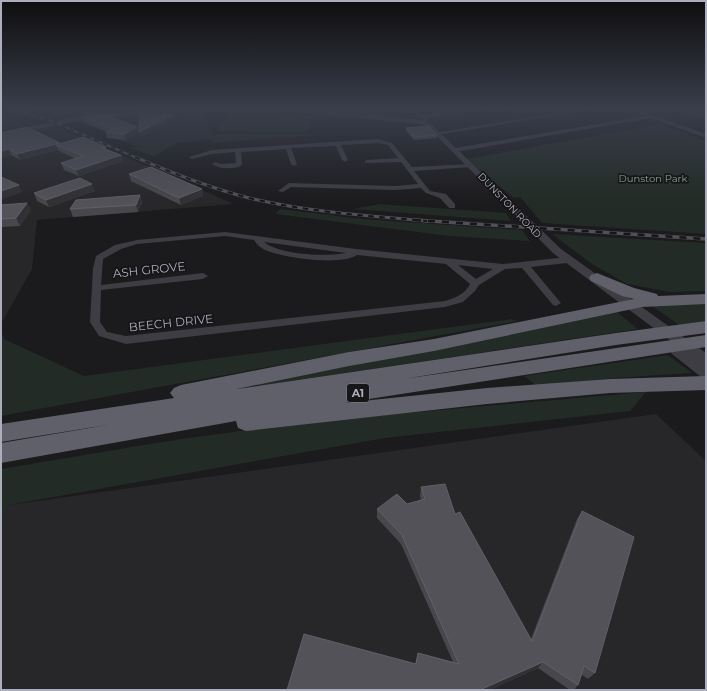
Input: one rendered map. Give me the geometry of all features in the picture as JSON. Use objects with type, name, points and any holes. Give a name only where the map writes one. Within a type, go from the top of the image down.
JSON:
[{"type":"highway","points":[[598,284],[635,295],[670,300]]},
{"type":"highway","points":[[588,313],[602,303],[602,297],[598,284]]},
{"type":"highway","points":[[8,442],[236,381],[349,359],[434,345],[626,305],[670,300],[706,299]]},
{"type":"highway","name":"A1","points":[[8,442],[616,339],[706,327]]},
{"type":"highway","name":"A1","points":[[8,442],[254,409],[626,352],[699,353]]},
{"type":"highway","points":[[8,442],[218,425],[479,397],[610,386],[706,382]]},
{"type":"highway","points":[[677,384],[706,391]]},
{"type":"street","name":"DUNSTON ROAD","points":[[445,140],[525,220],[544,241],[569,261],[586,271],[598,284],[644,319],[699,353],[706,373]]},
{"type":"street","points":[[453,148],[501,140]]},
{"type":"street","points":[[192,157],[212,152],[378,141],[386,142],[390,144],[428,192],[443,196],[452,206]]},
{"type":"street","points":[[338,144],[346,160]]},
{"type":"street","points":[[288,147],[294,164]]},
{"type":"street","points":[[216,164],[221,166],[239,165],[238,150]]},
{"type":"street","points":[[367,162],[402,160]]},
{"type":"street","points":[[410,169],[470,165]]},
{"type":"street","points":[[282,191],[289,185],[395,188],[423,186]]},
{"type":"street","name":"BEECH DRIVE","points":[[503,268],[475,283],[467,295],[460,300],[445,304],[126,340],[103,334],[95,322],[97,268],[99,258],[118,246],[137,242],[225,234],[356,252],[503,268],[569,261]]},
{"type":"street","points":[[450,263],[475,283]]},
{"type":"street","points":[[525,266],[556,303]]},
{"type":"street","name":"ASH GROVE","points":[[96,288],[204,276]]},
{"type":"shaded area","points":[[1,140],[88,140],[234,204],[37,220],[32,269],[1,324]]},
{"type":"shaded area","points":[[122,140],[204,140],[137,147]]},
{"type":"shaded area","points":[[656,414],[706,461],[706,690],[1,690],[1,524],[9,505]]},
{"type":"green space","points":[[213,140],[247,140],[211,143]]},
{"type":"green space","name":"Dunston Park","points":[[570,140],[704,140],[706,141],[706,234],[542,223],[520,197],[514,198],[466,159]]},
{"type":"green space","points":[[177,143],[154,156],[130,148]]},
{"type":"green space","points":[[380,204],[506,213],[511,221],[353,209]]},
{"type":"green space","points":[[280,209],[363,219],[522,230],[530,241],[449,236],[275,214]]},
{"type":"green space","points":[[552,234],[706,243],[706,291],[669,292],[627,284],[592,264]]},
{"type":"green space","points":[[706,303],[706,321],[679,325],[652,306]]},
{"type":"green space","points":[[617,312],[638,329],[259,386],[258,381]]},
{"type":"green space","points":[[511,319],[518,321],[1,416],[1,330],[4,339],[84,376]]},
{"type":"green space","points":[[668,355],[692,373],[615,378],[537,386],[524,376]]},
{"type":"green space","points":[[646,392],[630,411],[385,438],[9,505],[1,524],[1,469],[180,439],[240,431],[341,419]]},
{"type":"building","points":[[1,140],[54,140],[60,143],[17,154],[9,149],[1,151]]},
{"type":"building","points":[[72,140],[90,140],[106,147],[102,148],[121,155],[76,170],[61,163],[83,156],[56,145]]},
{"type":"building","points":[[151,167],[202,189],[179,198],[129,174]]},
{"type":"building","points":[[1,177],[19,185],[1,191]]},
{"type":"building","points":[[80,178],[92,184],[46,200],[34,193]]},
{"type":"building","points":[[140,195],[136,205],[70,209],[76,200]]},
{"type":"building","points":[[27,203],[16,218],[1,219],[1,205]]},
{"type":"building","points":[[445,484],[455,514],[460,512],[532,641],[582,511],[634,537],[595,673],[584,666],[578,685],[543,662],[482,690],[287,690],[304,634],[416,664],[418,653],[459,664],[402,535],[377,509],[397,494],[407,504],[425,499],[421,487]]},
{"type":"railway","points":[[96,140],[137,158]]},
{"type":"railway","points":[[135,157],[220,190],[271,203],[316,210],[421,220]]},
{"type":"railway","points":[[414,220],[421,220]]},
{"type":"railway","points":[[421,220],[706,239]]},
{"type":"railway","points":[[421,220],[427,221]]}]
